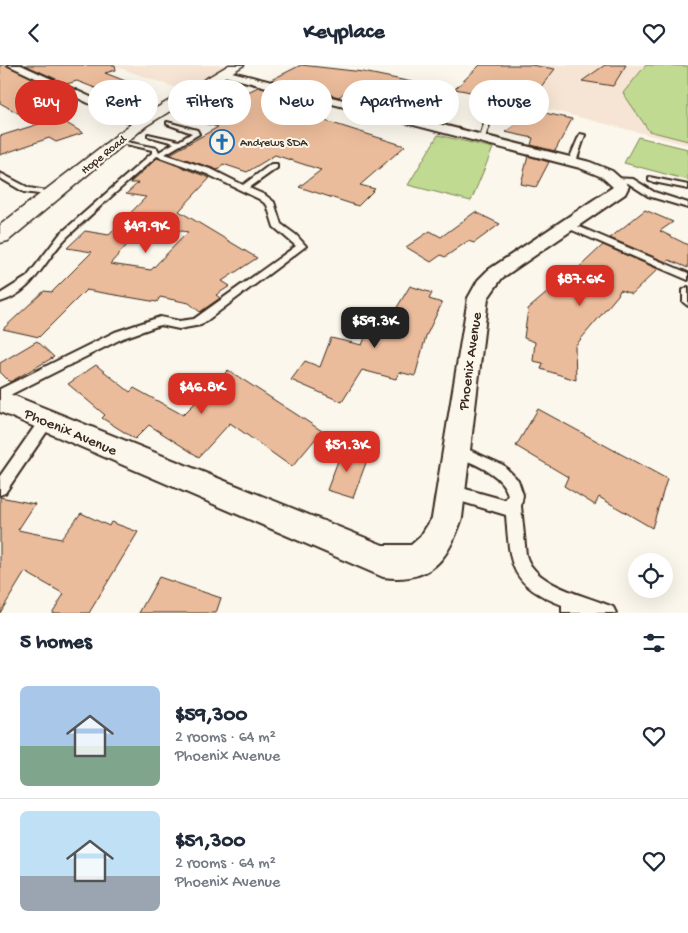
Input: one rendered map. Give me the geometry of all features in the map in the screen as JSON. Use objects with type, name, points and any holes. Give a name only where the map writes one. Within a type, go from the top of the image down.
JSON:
[{"type":"main road","name":"Hope Road","points":[[0,236],[119,141],[145,129],[231,69]]},
{"type":"street","points":[[13,65],[145,129]]},
{"type":"street","points":[[231,69],[482,140],[597,169],[616,180]]},
{"type":"street","name":"Phoenix Avenue","points":[[0,401],[366,555],[399,564],[415,561],[430,551],[440,538],[447,518],[478,298],[485,285],[496,274],[619,191],[621,186],[616,180]]},
{"type":"lane","points":[[0,298],[30,279],[63,236],[158,154],[196,134],[195,131],[176,125]]},
{"type":"lane","points":[[482,140],[486,125]]},
{"type":"lane","points":[[145,129],[181,143]]},
{"type":"lane","points":[[572,162],[582,135]]},
{"type":"lane","points":[[0,395],[118,335],[160,321],[179,325],[197,323],[301,246],[294,237],[277,225],[270,204],[262,197],[210,172],[158,154],[155,149],[148,145],[119,141]]},
{"type":"lane","points":[[243,188],[274,166]]},
{"type":"lane","points":[[0,175],[27,190],[52,194]]},
{"type":"lane","points":[[652,179],[688,187]]},
{"type":"lane","points":[[616,180],[630,181],[651,194],[688,206]]},
{"type":"lane","points":[[568,225],[688,277]]},
{"type":"lane","points":[[688,289],[688,301]]},
{"type":"lane","points":[[0,488],[47,420]]},
{"type":"lane","points":[[456,450],[491,465],[505,475],[513,485],[516,499],[513,506],[521,566],[529,578],[571,606],[607,613]]},
{"type":"lane","points":[[450,491],[505,508],[513,506]]},
{"type":"shaded area","points":[[111,65],[229,65],[201,80],[168,80],[168,85]]},
{"type":"shaded area","points":[[541,65],[688,65],[688,145],[549,109],[549,80],[529,80]]},
{"type":"green space","points":[[646,65],[688,66],[688,141],[649,131],[623,93]]},
{"type":"green space","points":[[438,135],[493,148],[471,201],[408,185]]},
{"type":"green space","points":[[638,137],[688,149],[688,180],[624,163]]},
{"type":"building","points":[[0,65],[6,65],[37,80],[15,80],[15,111],[0,103]]},
{"type":"building","points":[[25,65],[115,65],[116,70],[105,73],[123,80],[88,80],[88,85],[78,80],[58,80]]},
{"type":"building","points":[[301,65],[363,72],[402,80],[342,80],[342,94],[339,97],[332,95],[332,80],[271,80]]},
{"type":"building","points":[[480,65],[531,65],[555,69],[546,80],[469,80],[469,92],[459,90],[459,85]]},
{"type":"building","points":[[605,65],[626,65],[613,86],[582,81]]},
{"type":"building","points":[[258,87],[261,88],[261,125],[332,125],[332,123],[405,146],[360,185],[375,189],[358,206],[299,187],[321,170],[275,155],[247,172],[223,164],[218,170],[170,154],[218,127],[210,125],[251,125],[251,90]]},
{"type":"building","points":[[549,114],[572,119],[555,151],[531,145],[533,138],[505,132],[515,125],[549,125]]},
{"type":"building","points":[[35,125],[70,125],[83,133],[56,142],[49,138],[0,155],[0,136]]},
{"type":"building","points":[[528,156],[549,162],[536,187],[521,184]]},
{"type":"building","points":[[157,158],[210,178],[179,211],[257,258],[222,281],[230,286],[216,295],[220,298],[200,312],[189,303],[160,297],[157,302],[86,290],[39,337],[3,329],[44,291],[52,292],[92,252],[67,248],[85,231],[109,235],[146,197],[126,194],[138,183],[130,183]],"holes":[[[145,225],[188,232],[151,270],[110,264]]]},
{"type":"building","points":[[645,210],[673,222],[660,231],[688,245],[688,268],[669,260],[666,262],[610,238]]},
{"type":"building","points":[[475,212],[500,224],[474,243],[468,241],[445,257],[441,255],[431,262],[406,247],[430,231],[441,237]]},
{"type":"building","points":[[603,245],[658,269],[632,294],[620,290],[618,295],[575,346],[576,380],[541,369],[543,363],[533,361],[535,342],[524,338],[528,309],[568,275],[570,276]]},
{"type":"building","points":[[410,286],[432,293],[429,299],[442,303],[426,336],[415,376],[399,372],[396,379],[362,370],[342,402],[291,380],[305,361],[320,367],[331,338],[362,345],[374,315],[390,319]]},
{"type":"building","points":[[37,341],[54,357],[10,382],[0,372],[0,363]]},
{"type":"building","points":[[96,365],[130,392],[134,388],[183,415],[228,370],[322,431],[292,467],[230,423],[199,457],[149,425],[135,439],[102,418],[105,415],[68,384]]},
{"type":"building","points":[[538,409],[667,479],[652,528],[599,497],[595,505],[564,486],[568,477],[516,446]]},
{"type":"building","points":[[344,445],[367,460],[353,498],[327,490]]},
{"type":"building","points":[[0,497],[35,504],[18,530],[61,539],[81,513],[109,526],[111,522],[138,532],[89,613],[52,613],[64,594],[25,572],[0,613]]},
{"type":"building","points":[[159,577],[221,598],[216,613],[139,613]]},
{"type":"place","name":"Andrews SDA","points":[[222,142]]}]
